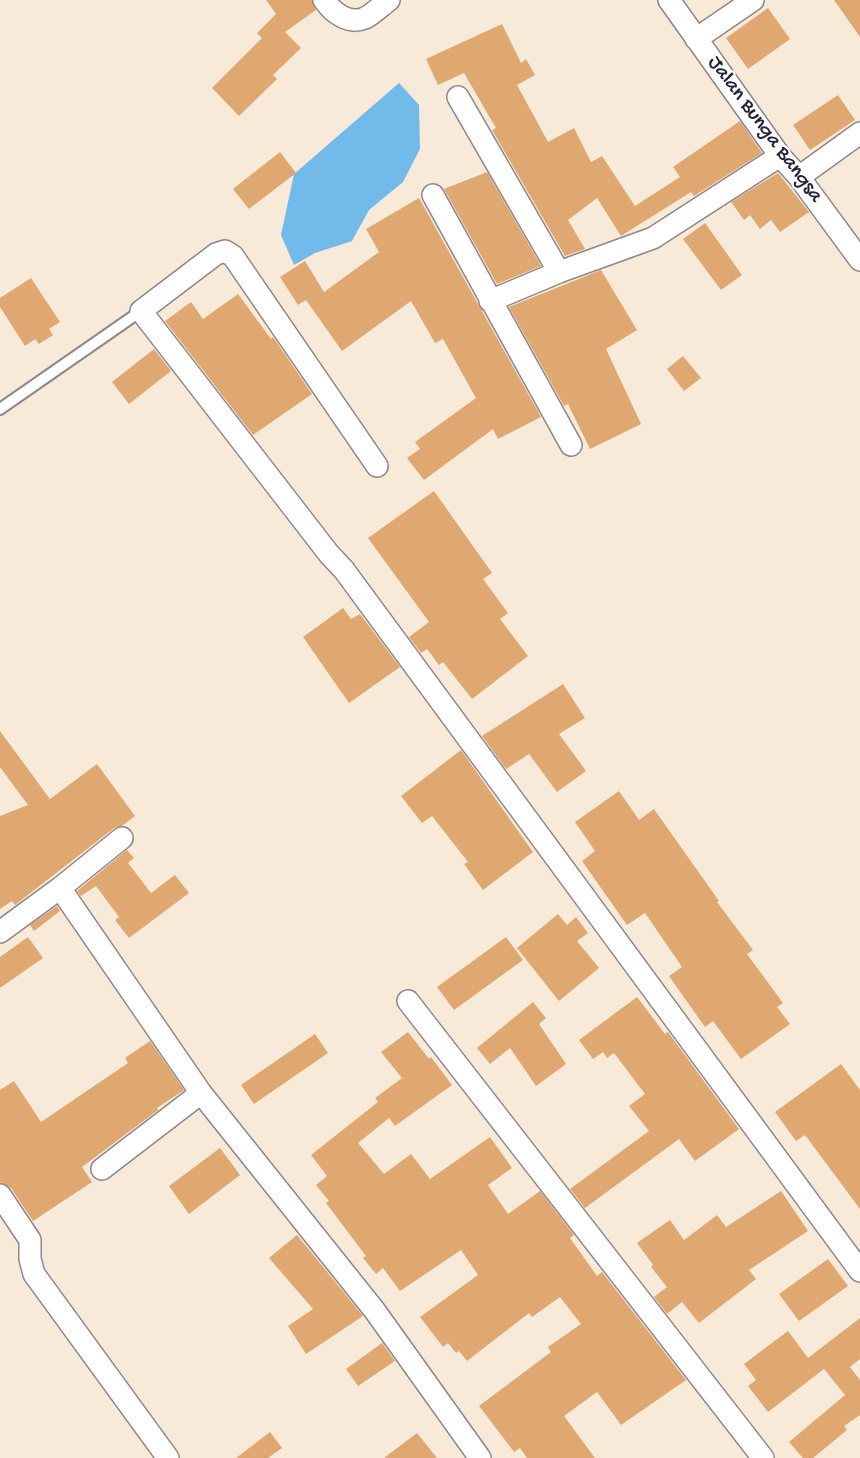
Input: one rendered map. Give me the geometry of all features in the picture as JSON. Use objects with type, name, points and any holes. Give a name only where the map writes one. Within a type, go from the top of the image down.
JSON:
[{"type":"street","points":[[324,0],[337,14],[356,20],[366,18],[388,0]]},
{"type":"street","name":"Jalan Bunga Bangsa","points":[[669,0],[780,156],[799,177],[860,260]]},
{"type":"street","points":[[696,39],[753,0]]},
{"type":"street","points":[[458,97],[559,272]]},
{"type":"street","points":[[799,177],[860,133]]},
{"type":"street","points":[[490,301],[559,272],[653,238],[780,156]]},
{"type":"street","points":[[433,195],[571,445]]},
{"type":"street","points":[[377,466],[233,256],[225,251],[216,254],[141,311],[329,554],[344,570],[860,1271]]},
{"type":"street","points":[[0,932],[122,838]]},
{"type":"street","points":[[60,888],[201,1093],[375,1311],[480,1458]]},
{"type":"street","points":[[408,1001],[764,1458]]},
{"type":"street","points":[[102,1169],[201,1093]]},
{"type":"street","points":[[0,1195],[30,1240],[30,1259],[34,1274],[168,1458]]},
{"type":"lane","points":[[0,409],[141,311]]},
{"type":"water","points":[[399,83],[419,105],[420,149],[403,182],[369,210],[352,241],[315,253],[294,265],[281,235],[294,174]]},
{"type":"building","points":[[266,0],[312,0],[316,10],[285,32],[301,48],[273,75],[277,79],[239,116],[212,88],[262,38],[257,33],[276,14]]},
{"type":"building","points":[[834,0],[860,0],[860,37]]},
{"type":"building","points":[[768,8],[790,39],[748,69],[726,38]]},
{"type":"building","points":[[502,24],[521,63],[526,59],[535,75],[517,85],[548,142],[574,128],[591,162],[602,156],[635,206],[680,177],[673,167],[740,121],[762,153],[694,196],[691,192],[621,236],[597,198],[568,220],[585,249],[565,256],[492,130],[496,128],[464,73],[438,85],[426,59]]},
{"type":"building","points":[[838,95],[855,120],[810,150],[793,125]]},
{"type":"building","points":[[280,152],[296,173],[249,209],[233,189]]},
{"type":"building","points":[[487,172],[541,266],[497,284],[444,189]]},
{"type":"building","points":[[778,173],[809,212],[780,232],[771,220],[760,229],[750,215],[744,220],[731,202]]},
{"type":"building","points":[[419,198],[541,417],[498,439],[493,429],[424,480],[407,458],[420,449],[415,442],[476,398],[443,339],[435,343],[411,301],[342,351],[306,300],[298,305],[280,277],[305,261],[324,292],[379,252],[366,229]]},
{"type":"building","points":[[705,223],[742,275],[721,290],[683,239]]},
{"type":"building","points":[[601,270],[637,330],[606,349],[641,424],[590,449],[568,404],[564,406],[509,307]]},
{"type":"building","points":[[31,278],[60,322],[49,329],[53,335],[39,344],[35,339],[25,346],[0,307],[0,298]]},
{"type":"building","points":[[238,294],[271,339],[273,337],[312,394],[253,435],[165,321],[191,302],[203,319]]},
{"type":"building","points":[[154,349],[171,371],[129,404],[112,382]]},
{"type":"building","points":[[683,356],[701,378],[684,391],[667,369]]},
{"type":"building","points":[[434,491],[492,573],[483,579],[508,613],[500,619],[528,656],[472,699],[443,662],[439,665],[427,649],[421,653],[409,637],[429,622],[368,538]]},
{"type":"building","points":[[343,608],[351,619],[360,614],[400,667],[349,703],[303,637]]},
{"type":"building","points":[[563,684],[585,718],[559,734],[586,771],[557,792],[529,754],[506,769],[482,736]]},
{"type":"building","points":[[0,731],[50,799],[97,764],[135,816],[122,826],[114,828],[15,905],[12,901],[0,909],[0,816],[28,805],[0,767]]},
{"type":"building","points":[[461,750],[533,852],[483,890],[464,864],[468,862],[432,816],[422,823],[401,796]]},
{"type":"building","points":[[619,791],[639,820],[654,809],[719,901],[717,902],[753,950],[747,954],[783,1003],[777,1007],[790,1024],[741,1059],[713,1021],[705,1027],[669,976],[682,967],[645,913],[627,925],[582,861],[595,851],[575,822]]},
{"type":"building","points":[[127,850],[134,858],[128,863],[151,893],[175,875],[189,893],[129,938],[115,920],[119,917],[96,886],[81,896],[77,891]]},
{"type":"building","points":[[57,906],[60,911],[34,931],[30,925]]},
{"type":"building","points":[[558,914],[567,925],[576,917],[588,933],[577,941],[599,968],[559,1001],[517,948]]},
{"type":"building","points":[[28,937],[43,958],[0,988],[0,957]]},
{"type":"building","points":[[506,937],[523,960],[454,1010],[437,987]]},
{"type":"building","points":[[637,997],[665,1034],[668,1032],[739,1129],[695,1161],[679,1139],[585,1208],[570,1189],[649,1131],[629,1106],[645,1094],[614,1053],[607,1058],[603,1052],[593,1059],[579,1040]]},
{"type":"building","points":[[533,1002],[546,1018],[539,1024],[566,1064],[536,1086],[510,1048],[490,1064],[477,1048]]},
{"type":"building","points":[[408,1032],[452,1085],[395,1126],[389,1118],[358,1143],[384,1174],[411,1154],[430,1179],[490,1137],[512,1168],[488,1185],[508,1214],[540,1191],[574,1235],[570,1238],[597,1276],[602,1272],[686,1380],[621,1425],[597,1392],[564,1416],[595,1458],[527,1458],[520,1448],[514,1452],[479,1406],[551,1352],[548,1347],[581,1324],[560,1297],[532,1317],[529,1313],[467,1361],[448,1343],[443,1347],[420,1317],[478,1275],[461,1250],[400,1291],[383,1268],[376,1274],[363,1258],[366,1256],[326,1203],[329,1201],[316,1185],[327,1176],[311,1155],[378,1102],[375,1098],[402,1078],[381,1052]]},
{"type":"building","points":[[315,1034],[328,1053],[254,1104],[241,1085]]},
{"type":"building","points":[[150,1041],[184,1090],[157,1108],[158,1110],[82,1167],[92,1182],[33,1221],[11,1188],[0,1182],[0,1090],[14,1081],[41,1122],[128,1063],[125,1058]]},
{"type":"building","points":[[841,1064],[860,1090],[860,1209],[805,1135],[796,1141],[775,1112]]},
{"type":"building","points":[[220,1148],[240,1175],[189,1214],[169,1186]]},
{"type":"building","points":[[781,1191],[808,1231],[749,1270],[756,1279],[699,1323],[682,1302],[667,1314],[654,1297],[667,1287],[651,1267],[653,1265],[637,1243],[670,1220],[684,1240],[717,1215],[726,1227]]},
{"type":"building","points":[[297,1235],[363,1316],[306,1354],[288,1326],[313,1309],[269,1258]]},
{"type":"building","points":[[828,1259],[848,1286],[799,1321],[779,1294]]},
{"type":"building","points":[[860,1318],[860,1359],[850,1367],[860,1380],[860,1415],[844,1426],[847,1430],[813,1458],[803,1458],[789,1442],[845,1395],[824,1369],[768,1412],[748,1386],[756,1380],[744,1364],[788,1331],[808,1358]]},
{"type":"building","points":[[382,1343],[395,1361],[358,1386],[346,1369]]},
{"type":"building","points":[[270,1432],[282,1448],[268,1458],[236,1458]]},
{"type":"building","points":[[417,1433],[437,1458],[384,1458]]}]
